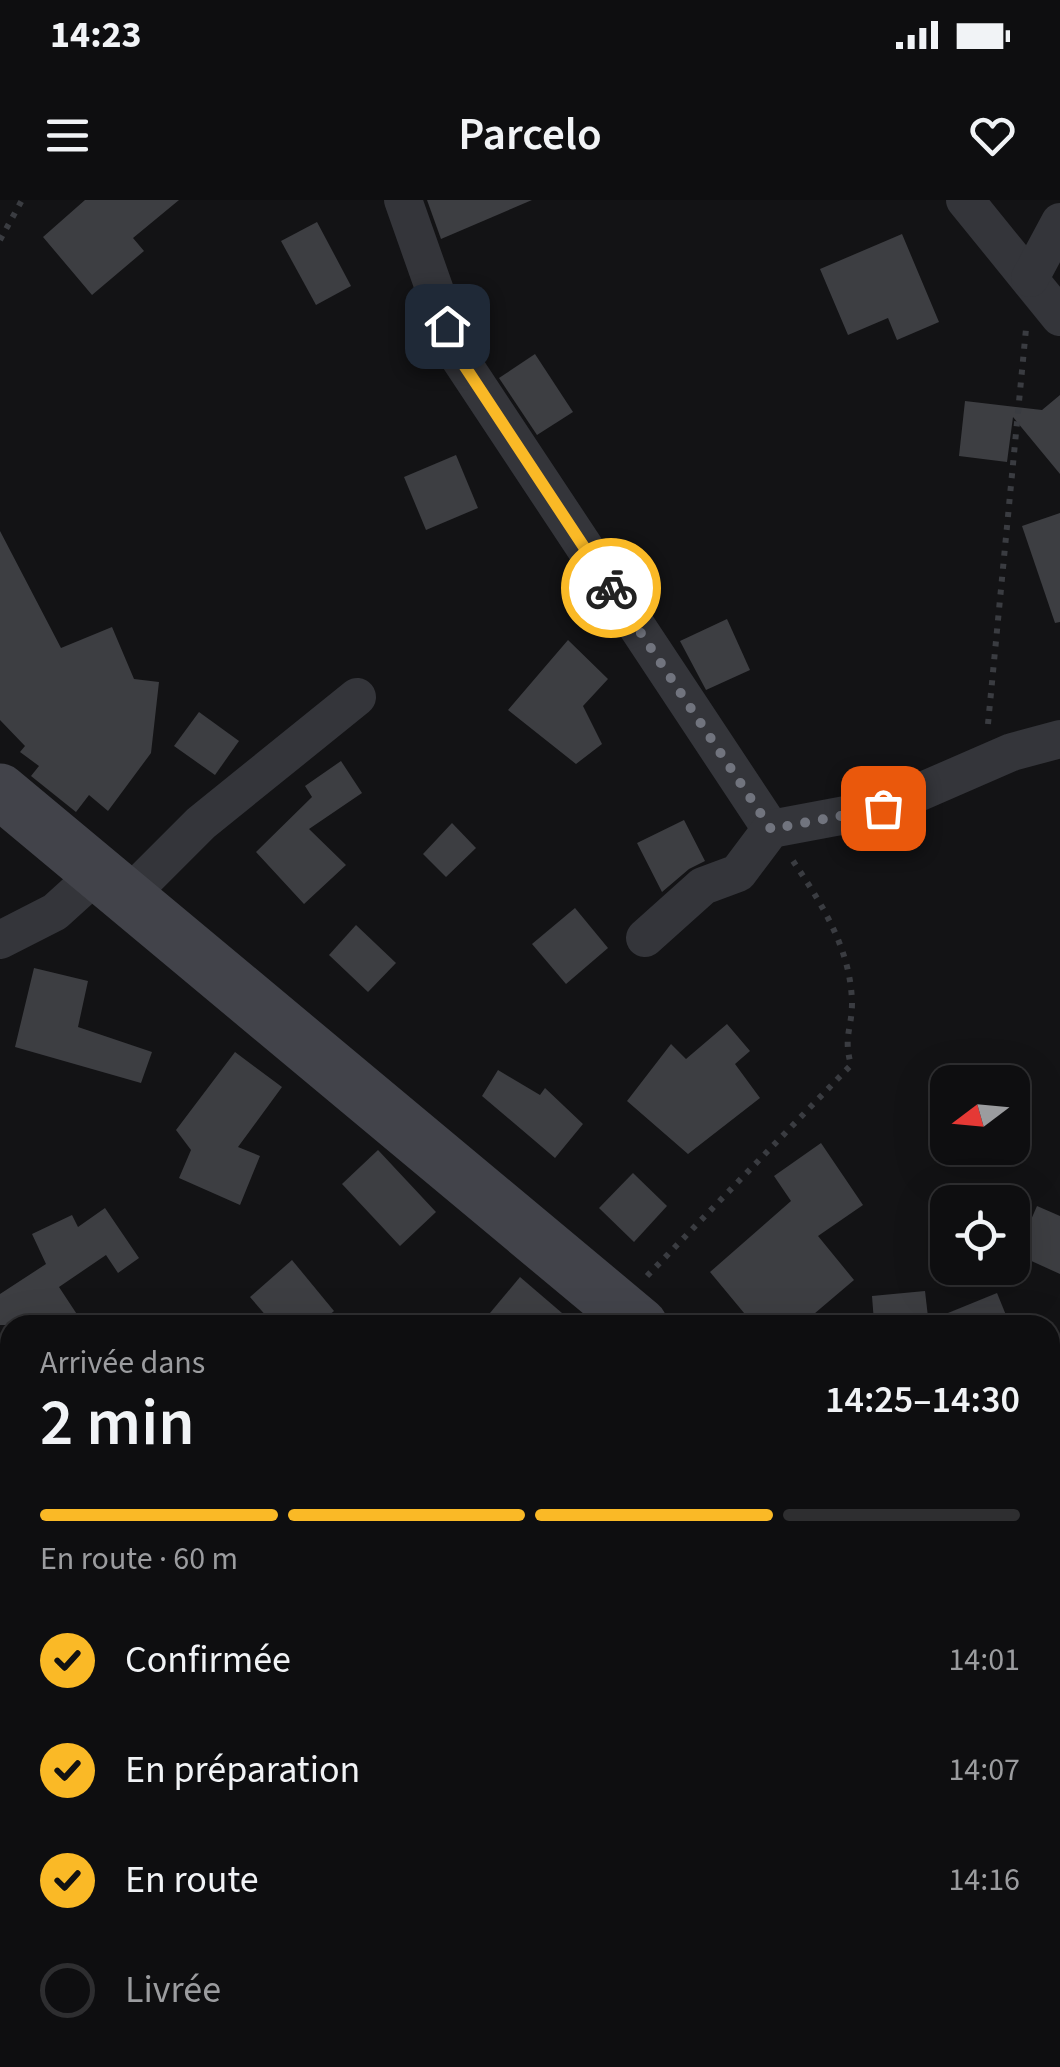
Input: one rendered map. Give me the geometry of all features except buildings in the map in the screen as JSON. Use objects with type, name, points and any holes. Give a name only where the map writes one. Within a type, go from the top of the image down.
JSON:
[{"type":"street","points":[[403,200],[458,356],[771,829]]},
{"type":"street","points":[[965,200],[1060,317]]},
{"type":"street","points":[[1030,278],[1060,222]]},
{"type":"street","points":[[0,940],[112,885],[201,824],[357,697]]},
{"type":"street","points":[[644,938],[703,886],[738,873],[771,829],[883,808],[986,764],[1060,739]]},
{"type":"street","points":[[0,791],[614,1315]]},
{"type":"path","points":[[0,240],[22,200]]},
{"type":"path","points":[[986,764],[1030,278]]},
{"type":"path","points":[[620,1315],[852,1065],[844,1042],[852,1004],[844,955],[822,904],[771,829]]},
{"type":"way so far","points":[[611,588],[771,829],[826,822],[883,808]]},
{"type":"route","points":[[447,326],[458,356],[611,588]]}]
